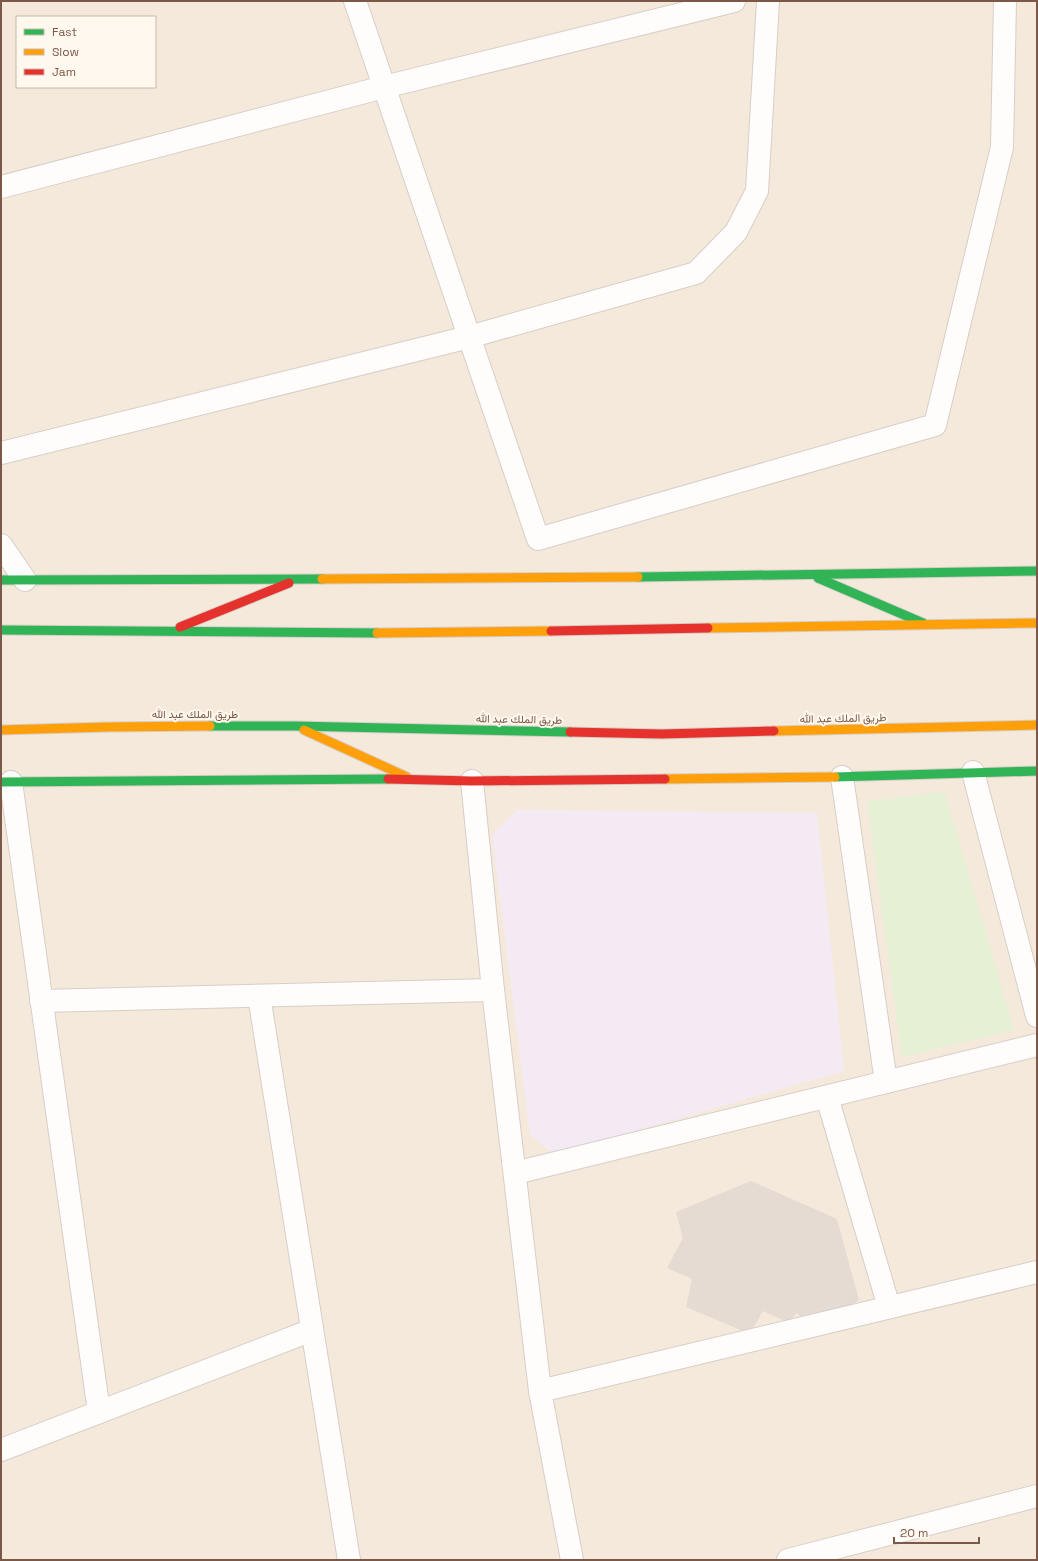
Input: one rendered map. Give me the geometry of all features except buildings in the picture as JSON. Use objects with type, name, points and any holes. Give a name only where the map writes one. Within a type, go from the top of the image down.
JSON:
[{"type":"street","points":[[355,1],[538,539],[935,425],[1002,147],[1005,1]]},
{"type":"street","points":[[1,187],[384,87],[734,1]]},
{"type":"street","points":[[1,453],[469,337],[696,273],[736,232],[757,191],[768,1]]},
{"type":"street","points":[[1,545],[25,580]]},
{"type":"street","points":[[1,580],[812,575],[1037,571]]},
{"type":"street","points":[[812,575],[929,626]]},
{"type":"street","points":[[170,631],[299,579]]},
{"type":"street","points":[[1,630],[409,633],[929,626],[1037,623]]},
{"type":"street","name":"طريق الملك عبد الله","points":[[1,730],[108,727],[295,726],[662,734],[1037,725]]},
{"type":"street","points":[[295,726],[413,779]]},
{"type":"street","points":[[99,1412],[41,1001],[6,782],[413,779],[472,781],[842,777],[1037,771]]},
{"type":"street","points":[[973,772],[1037,1016]]},
{"type":"street","points":[[842,777],[886,1082]]},
{"type":"street","points":[[472,781],[494,990],[540,1391],[572,1560]]},
{"type":"street","points":[[41,1001],[494,990]]},
{"type":"street","points":[[259,996],[349,1560]]},
{"type":"street","points":[[515,1173],[1037,1045]]},
{"type":"street","points":[[827,1096],[889,1307]]},
{"type":"street","points":[[540,1391],[1037,1272]]},
{"type":"street","points":[[1,1450],[312,1330]]},
{"type":"street","points":[[788,1560],[1037,1496]]},
{"type":"shaded area","points":[[1,1],[1037,1],[1037,1560],[1,1560]]},
{"type":"shaded area","points":[[517,810],[817,813],[844,1071],[554,1154],[530,1135],[492,835]]},
{"type":"green space","points":[[945,792],[1014,1030],[902,1057],[867,801]]},
{"type":"traffic: fast","points":[[638,577],[1037,571]]},
{"type":"traffic: fast","points":[[818,578],[923,623]]},
{"type":"traffic: fast","points":[[1,580],[322,579]]},
{"type":"traffic: fast","points":[[1,630],[377,633]]},
{"type":"traffic: fast","points":[[210,726],[295,726],[570,732]]},
{"type":"traffic: fast","points":[[835,777],[1037,771]]},
{"type":"traffic: fast","points":[[1,782],[388,779]]},
{"type":"traffic: slow","points":[[322,579],[638,577]]},
{"type":"traffic: slow","points":[[708,628],[1037,623]]},
{"type":"traffic: slow","points":[[377,633],[551,631]]},
{"type":"traffic: slow","points":[[774,731],[1037,725]]},
{"type":"traffic: slow","points":[[1,730],[210,726]]},
{"type":"traffic: slow","points":[[304,730],[407,777]]},
{"type":"traffic: slow","points":[[665,779],[835,777]]},
{"type":"traffic: jam","points":[[180,627],[289,583]]},
{"type":"traffic: jam","points":[[551,631],[708,628]]},
{"type":"traffic: jam","points":[[570,732],[662,734],[774,731]]},
{"type":"traffic: jam","points":[[388,779],[472,781],[665,779]]}]
